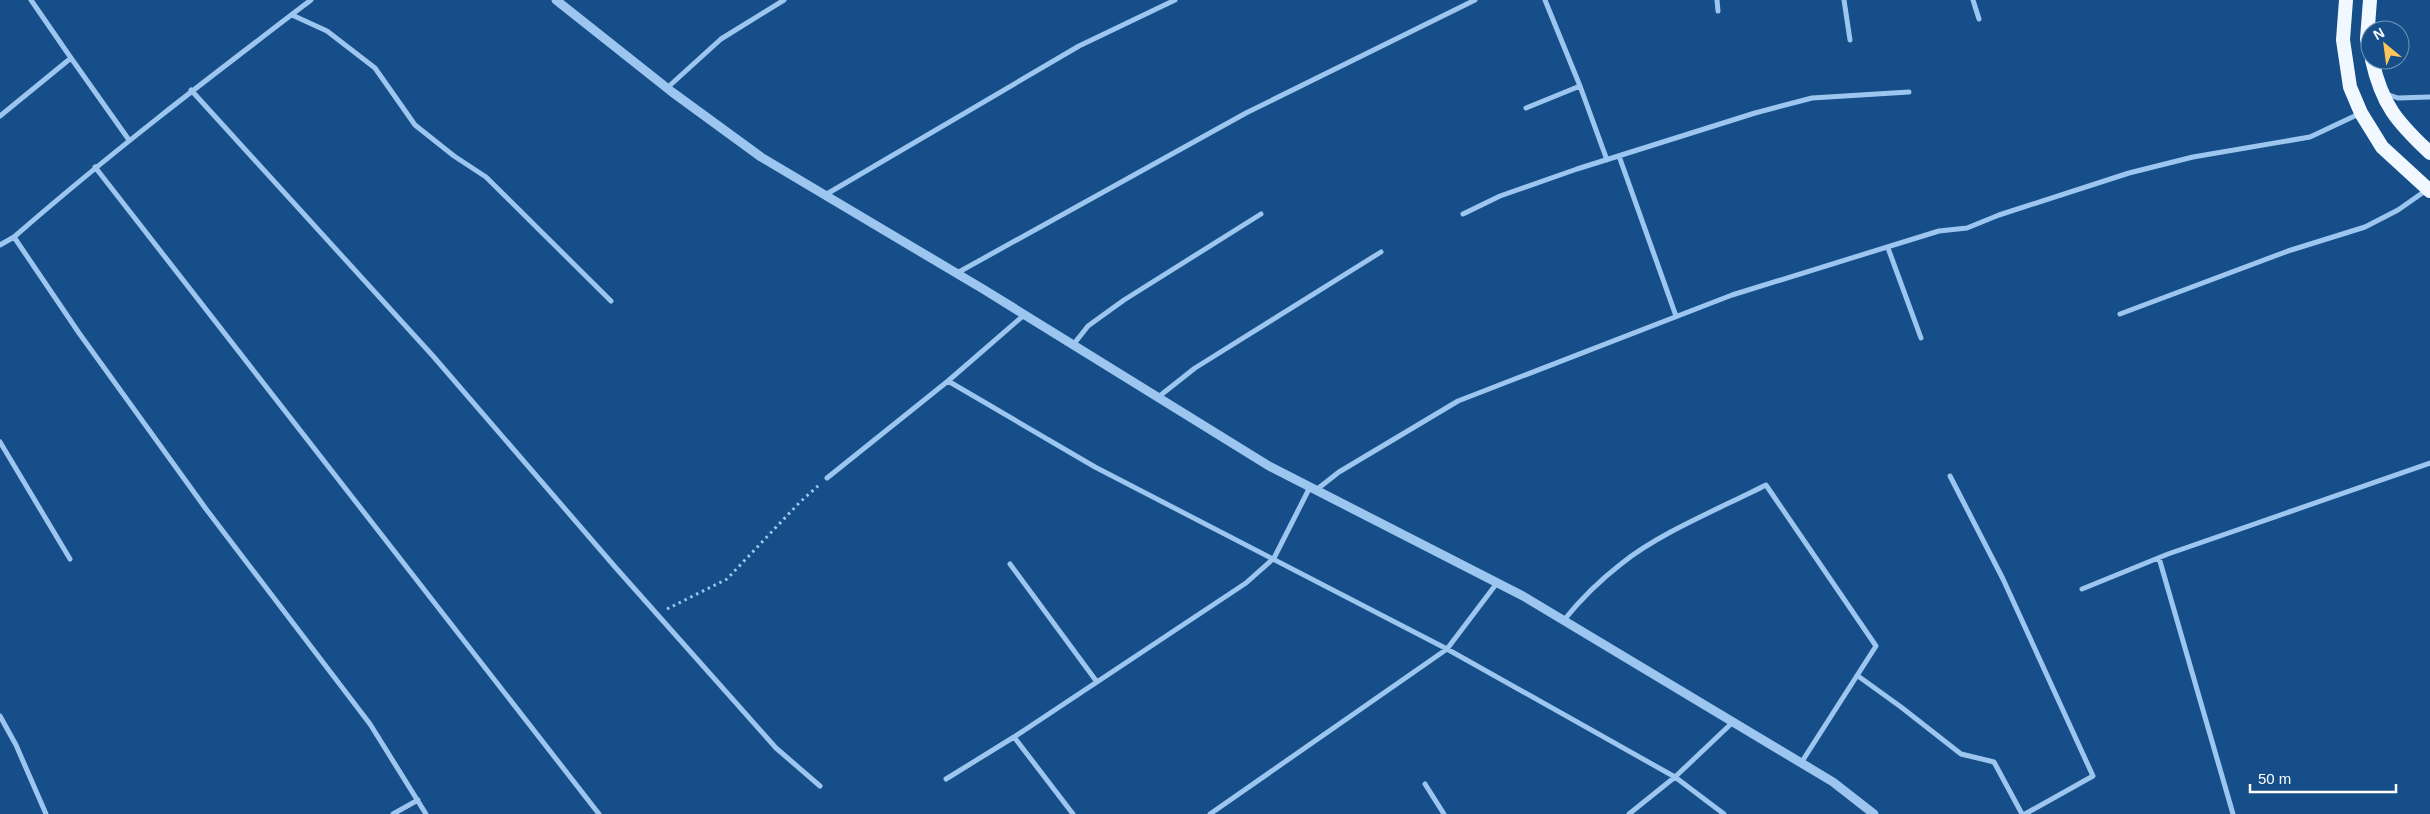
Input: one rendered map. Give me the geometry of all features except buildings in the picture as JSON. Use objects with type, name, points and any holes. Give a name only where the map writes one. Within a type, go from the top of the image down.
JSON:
[{"type":"highway","points":[[2346,0],[2342,40],[2350,87],[2361,113],[2382,147],[2429,190]]},
{"type":"highway","points":[[2368,20],[2370,0]]},
{"type":"highway","points":[[2375,70],[2381,92],[2402,127],[2430,153]]},
{"type":"street","points":[[31,0],[129,140]]},
{"type":"street","points":[[0,245],[14,236],[94,167],[191,90],[312,0]]},
{"type":"street","points":[[556,0],[666,88],[761,157],[957,273],[1270,466],[1497,583],[1564,620],[1832,782],[1874,814]]},
{"type":"street","points":[[666,88],[721,40],[784,0]]},
{"type":"street","points":[[1158,0],[1161,6]]},
{"type":"street","points":[[825,195],[1079,46],[1175,0]]},
{"type":"street","points":[[957,273],[1246,113],[1475,0]]},
{"type":"street","points":[[1545,0],[1580,86],[1607,160]]},
{"type":"street","points":[[1717,0],[1718,12]]},
{"type":"street","points":[[1844,0],[1850,40]]},
{"type":"street","points":[[1973,0],[1980,19]]},
{"type":"street","points":[[292,15],[327,31],[375,68],[415,124],[454,156],[486,177],[611,300]]},
{"type":"street","points":[[0,116],[71,58]]},
{"type":"street","points":[[1526,108],[1580,86]]},
{"type":"street","points":[[191,90],[432,356],[776,748],[820,786]]},
{"type":"street","points":[[1463,214],[1500,196],[1755,113],[1812,98],[1909,92]]},
{"type":"street","points":[[2381,92],[2398,98],[2430,97]]},
{"type":"street","points":[[946,779],[1014,737],[1246,582],[1274,558],[1313,488],[1458,401],[1732,295],[1939,231],[1967,228],[1999,215],[2130,173],[2193,157],[2310,136],[2361,113]]},
{"type":"street","points":[[1619,156],[1676,316]]},
{"type":"street","points":[[94,167],[599,814]]},
{"type":"street","points":[[2120,314],[2288,251],[2365,226],[2398,210],[2429,190]]},
{"type":"street","points":[[1073,346],[1088,326],[1124,300],[1261,214]]},
{"type":"street","points":[[14,236],[79,333],[206,509],[370,724],[426,814]]},
{"type":"street","points":[[1888,248],[1921,338]]},
{"type":"street","points":[[1157,398],[1195,368],[1381,252]]},
{"type":"street","points":[[827,478],[948,381],[1024,315]]},
{"type":"street","points":[[948,381],[1095,467],[1447,649],[1675,777],[1724,814]]},
{"type":"street","points":[[0,442],[70,559]]},
{"type":"street","points":[[2082,589],[2159,558],[2430,463]]},
{"type":"street","points":[[1858,676],[1961,754],[1994,762],[2024,814],[2093,776],[1992,555],[1950,476]]},
{"type":"street","points":[[1564,620],[1585,594],[1622,562],[1657,541],[1766,485],[1876,646],[1801,763]]},
{"type":"street","points":[[2159,558],[2233,814]]},
{"type":"street","points":[[1010,564],[1097,682]]},
{"type":"street","points":[[1210,814],[1447,649],[1497,583]]},
{"type":"street","points":[[0,716],[16,745],[46,814]]},
{"type":"street","points":[[1629,814],[1675,777],[1733,722]]},
{"type":"street","points":[[1014,737],[1073,814]]},
{"type":"street","points":[[1425,784],[1444,814]]},
{"type":"street","points":[[393,814],[418,800]]},
{"type":"path","points":[[657,614],[727,579],[799,503],[827,478]]}]
